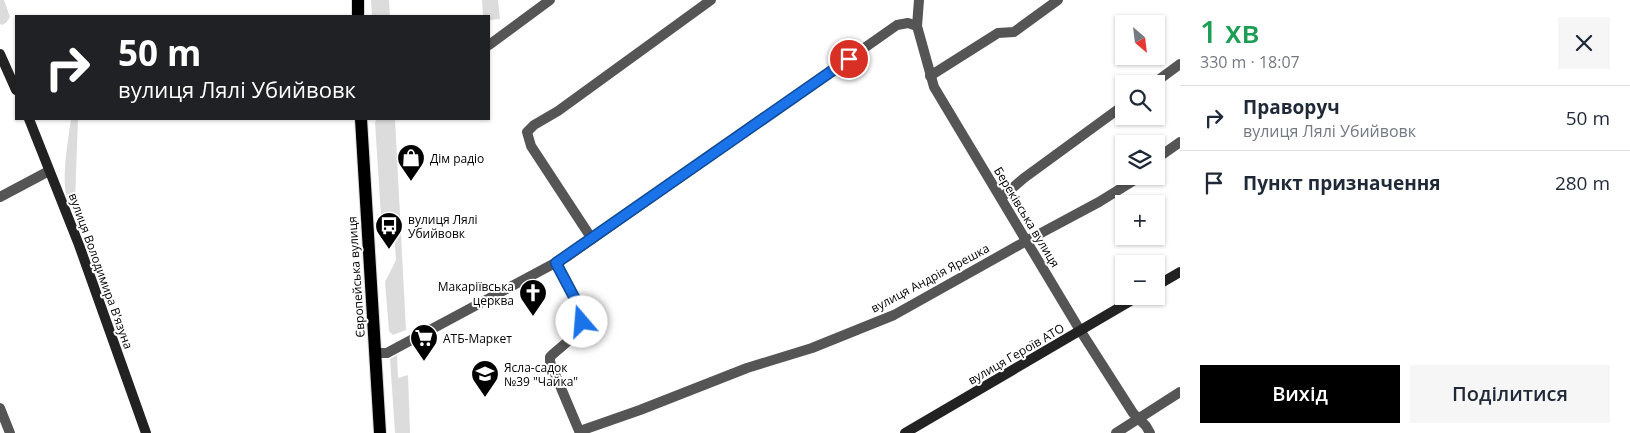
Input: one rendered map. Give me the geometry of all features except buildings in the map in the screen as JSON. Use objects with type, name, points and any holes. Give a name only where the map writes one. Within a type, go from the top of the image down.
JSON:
[{"type":"main road","points":[[358,0],[358,15]]},
{"type":"main road","points":[[0,54],[15,88]]},
{"type":"main road","name":"вулиця Володимира В'язуна","points":[[29,120],[82,254],[146,433]]},
{"type":"main road","name":"Європейська вулиця","points":[[361,120],[380,433]]},
{"type":"main road","points":[[1165,281],[1180,272]]},
{"type":"main road","name":"вулиця Героїв АТО","points":[[905,433],[1124,305]]},
{"type":"street","points":[[490,44],[550,0]]},
{"type":"street","points":[[592,239],[531,146],[527,132],[534,125],[558,111],[711,0]]},
{"type":"street","name":"Береківська вулиця","points":[[919,0],[918,26],[934,87],[1028,240],[1081,331],[1133,413],[1150,433]]},
{"type":"street","points":[[930,76],[998,33],[1014,32],[1058,0]]},
{"type":"street","points":[[375,353],[386,353],[556,263],[897,25],[908,23],[918,26]]},
{"type":"street","points":[[1165,75],[1180,64]]},
{"type":"street","points":[[1001,198],[1024,178],[1115,112]]},
{"type":"street","points":[[1165,152],[1180,142]]},
{"type":"street","points":[[0,197],[50,171]]},
{"type":"street","name":"вулиця Андрія Ярешка","points":[[580,432],[747,368],[812,348],[894,315],[1126,185]]},
{"type":"street","points":[[556,263],[583,314],[583,318],[578,331],[550,356],[550,362],[580,432]]},
{"type":"street","points":[[1116,433],[1180,392]]},
{"type":"street","points":[[0,408],[10,433]]},
{"type":"shaded area","points":[[0,0],[4,0],[10,17],[2,25],[0,24]]},
{"type":"shaded area","points":[[371,0],[389,0],[390,15],[372,15]]},
{"type":"shaded area","points":[[482,0],[498,0],[500,19],[490,20],[490,15],[483,15]]},
{"type":"shaded area","points":[[71,120],[78,120],[75,202],[73,205],[68,200],[66,191],[65,165]]},
{"type":"shaded area","points":[[376,120],[395,120],[406,330],[393,335],[389,331],[385,282],[396,260],[394,231],[381,216]]},
{"type":"shaded area","points":[[397,355],[398,378],[408,375],[410,433],[395,433],[390,359]]},
{"type":"place","name":"Дім радіо","points":[[411,182]]},
{"type":"place","name":"вулиця Лялі Убийвовк","points":[[389,250]]},
{"type":"place","name":"Макаріївська церква","points":[[533,317]]},
{"type":"place","name":"АТБ-Маркет","points":[[424,362]]},
{"type":"place","name":"Ясла-садок №39 \"Чайка\"","points":[[485,398]]},
{"type":"route","points":[[582,322],[583,314],[556,263],[849,59]]}]
